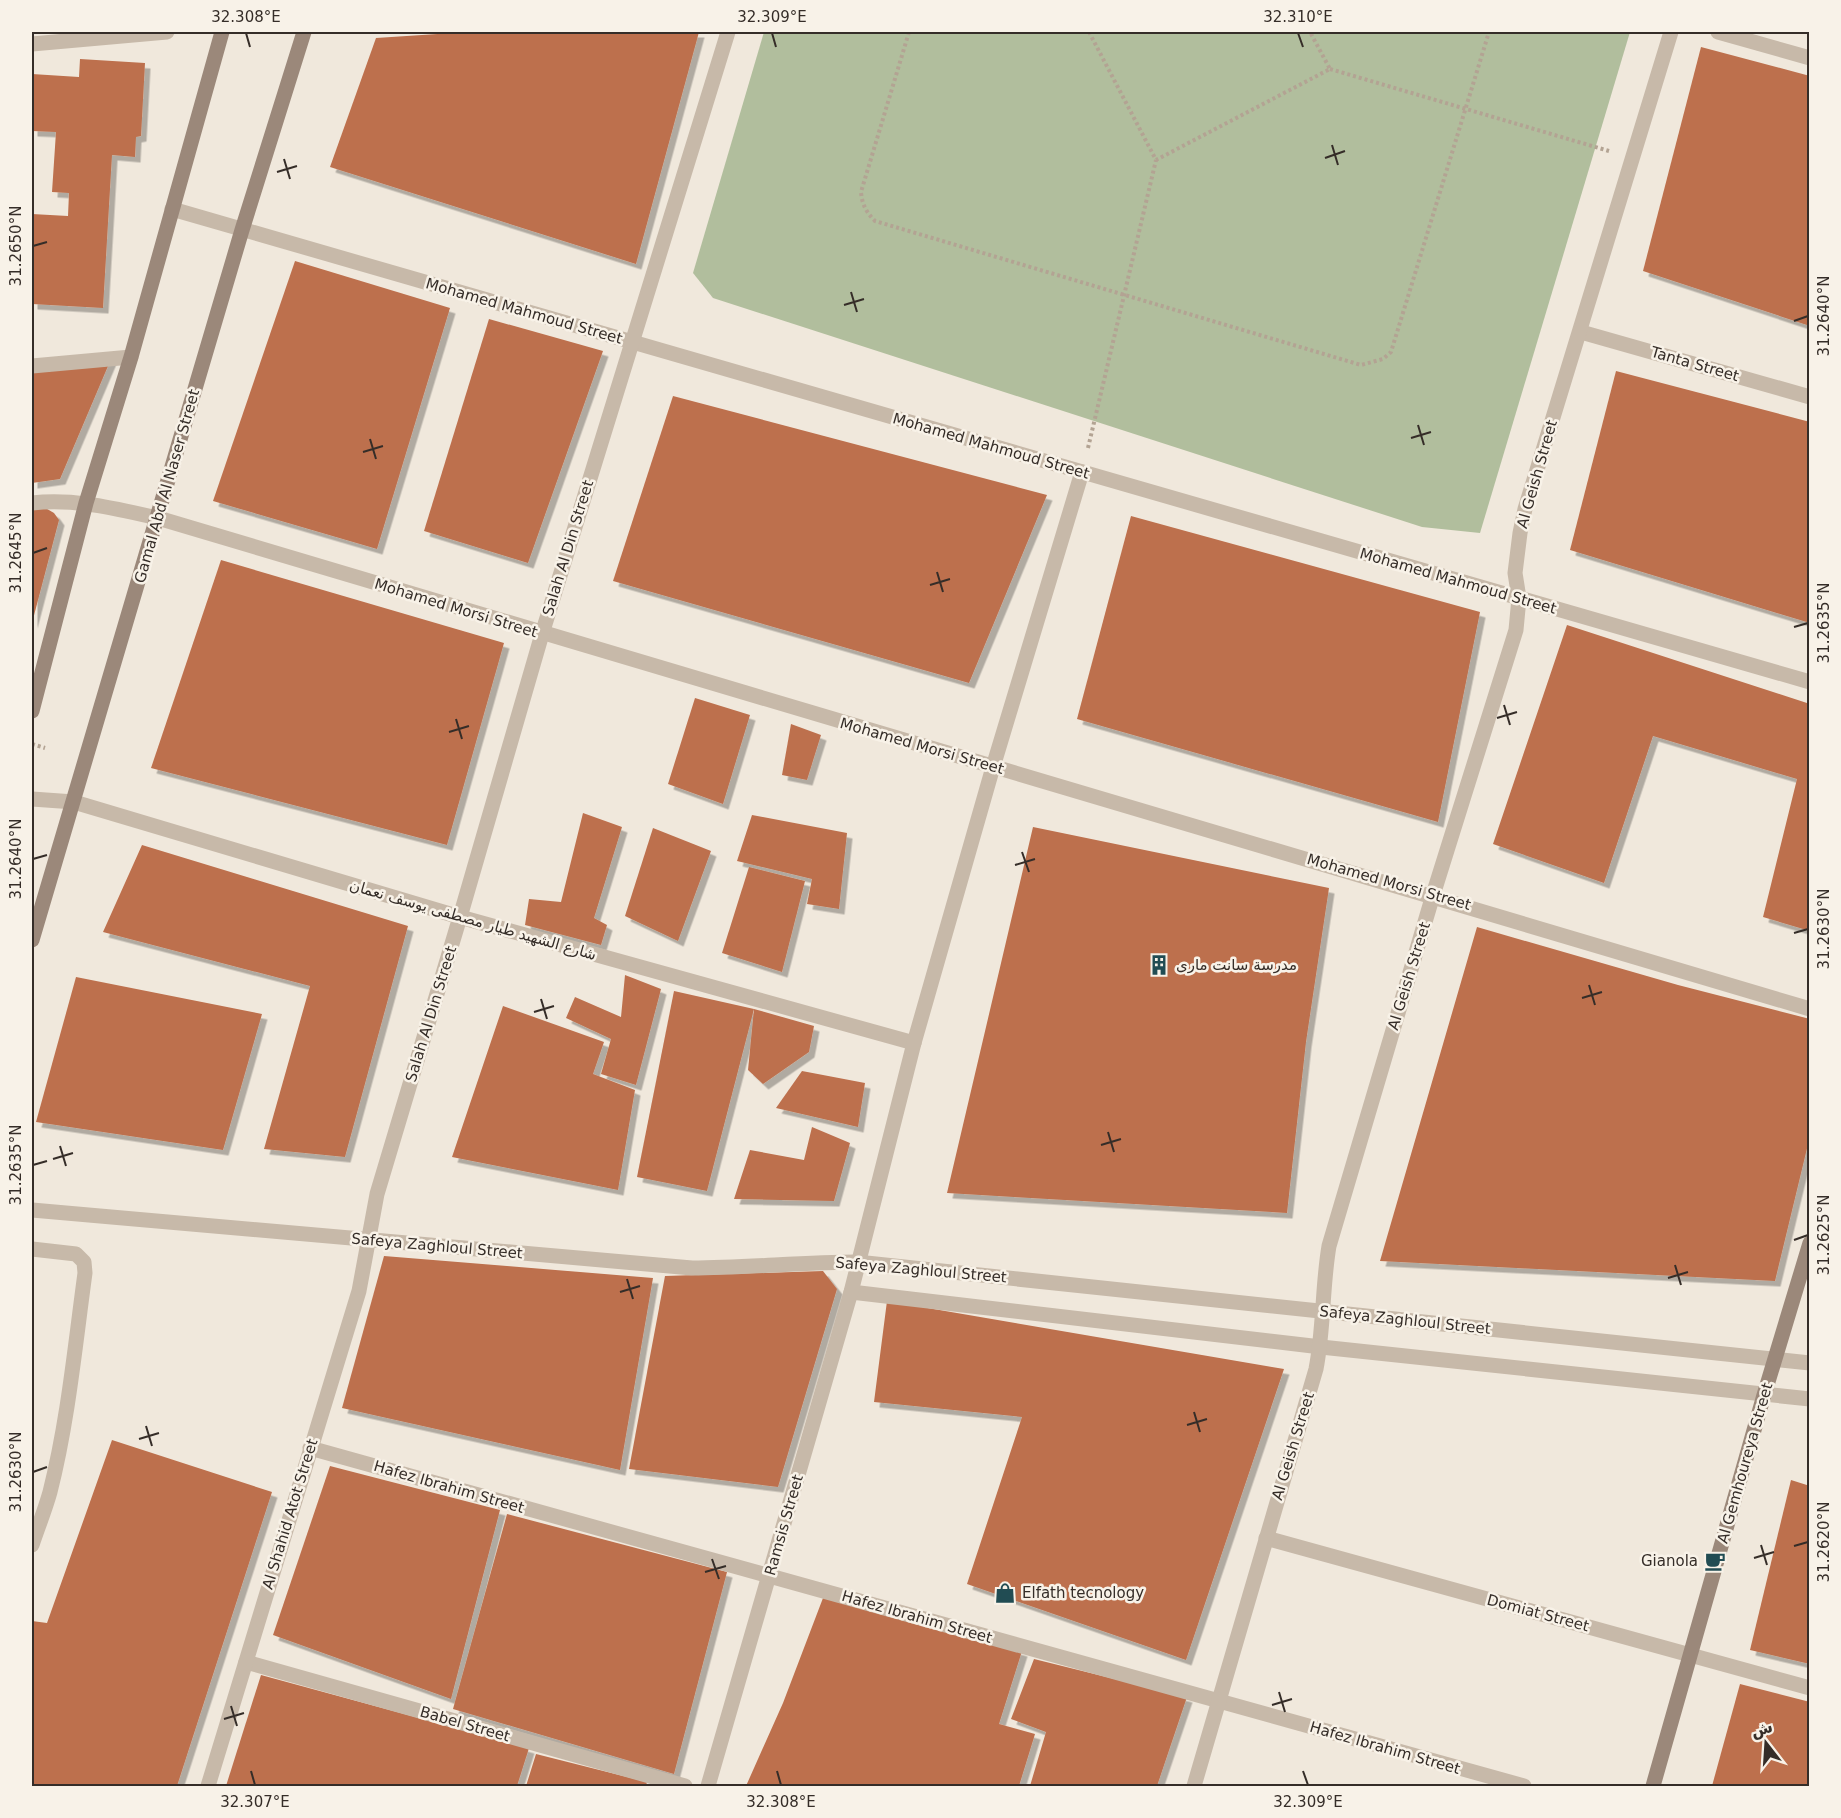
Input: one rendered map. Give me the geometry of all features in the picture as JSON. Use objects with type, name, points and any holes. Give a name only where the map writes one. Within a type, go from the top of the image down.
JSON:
[{"type":"main road","points":[[32,711],[86,503],[131,357],[222,32]]},
{"type":"main road","name":"Gamal Abd Al Naser Street","points":[[32,940],[242,230],[304,32]]},
{"type":"main road","name":"Al Gemhoureya Street","points":[[1653,1786],[1809,1244]]},
{"type":"street","points":[[32,44],[167,32]]},
{"type":"street","name":"Salah Al Din Street","points":[[369,1240],[377,1194],[542,634],[728,32]]},
{"type":"street","name":"Al Geish Street","points":[[1194,1786],[1316,1369],[1321,1347],[1324,1274],[1329,1246],[1433,895],[1516,630],[1519,598],[1515,573],[1525,510],[1671,32]]},
{"type":"street","points":[[1718,32],[1809,58]]},
{"type":"street","name":"Mohamed Mahmoud Street","points":[[172,209],[1809,682]]},
{"type":"street","name":"Tanta Street","points":[[1581,332],[1809,397]]},
{"type":"street","points":[[32,366],[131,357]]},
{"type":"street","name":"Ramsis Street","points":[[708,1786],[851,1293],[914,1043],[993,767],[1082,472]]},
{"type":"street","name":"Mohamed Morsi Street","points":[[32,503],[56,500],[86,503],[158,518],[542,634],[1433,895],[1809,1009]]},
{"type":"street","name":"شارع الشهيد طيار مصطفى يوسف نعمان","points":[[32,799],[74,802],[460,917],[914,1043]]},
{"type":"street","name":"Safeya Zaghloul Street","points":[[32,1210],[692,1268],[857,1262],[1809,1363]]},
{"type":"street","name":"Al Shahid Atot Street","points":[[208,1786],[359,1291],[369,1240]]},
{"type":"street","points":[[32,1248],[76,1254],[84,1262],[85,1273],[70,1384],[50,1494],[32,1545]]},
{"type":"street","name":"Safeya Zaghloul Street","points":[[851,1293],[1321,1347],[1809,1399]]},
{"type":"street","name":"Hafez Ibrahim Street","points":[[310,1448],[1524,1786]]},
{"type":"street","name":"Domiat Street","points":[[1266,1538],[1809,1688]]},
{"type":"street","name":"Babel Street","points":[[246,1662],[685,1786]]},
{"type":"path","points":[[909,32],[861,192],[867,213],[875,220],[885,225],[1361,365],[1383,359],[1390,352],[1489,32]]},
{"type":"path","points":[[1082,472],[1156,160],[1089,32]]},
{"type":"path","points":[[1310,32],[1330,69]]},
{"type":"path","points":[[1156,160],[1330,69],[1633,158]]},
{"type":"path","points":[[45,755],[48,737]]},
{"type":"path","points":[[32,744],[45,748]]},
{"type":"green space","points":[[764,32],[1630,32],[1480,533],[1422,527],[713,298],[693,273]]},
{"type":"building","points":[[468,32],[699,32],[636,264],[330,167],[376,38]]},
{"type":"building","points":[[1701,47],[1810,76],[1810,326],[1643,271]]},
{"type":"building","points":[[80,59],[145,63],[141,136],[136,137],[135,157],[112,155],[103,308],[32,304],[32,214],[68,216],[69,193],[52,192],[56,132],[32,131],[32,74],[79,77]]},
{"type":"building","points":[[295,261],[450,308],[377,549],[213,501]]},
{"type":"building","points":[[489,319],[603,351],[528,563],[424,531]]},
{"type":"building","points":[[111,359],[60,479],[32,483],[32,366]]},
{"type":"building","points":[[1616,371],[1810,422],[1810,623],[1570,550]]},
{"type":"building","points":[[673,396],[1047,495],[969,683],[613,581]]},
{"type":"building","points":[[42,506],[54,513],[59,520],[32,623],[32,508]]},
{"type":"building","points":[[1131,516],[1480,612],[1438,822],[1077,719]]},
{"type":"building","points":[[221,560],[504,643],[447,845],[151,768]]},
{"type":"building","points":[[1567,625],[1810,704],[1810,931],[1763,917],[1797,779],[1653,736],[1604,883],[1493,844]]},
{"type":"building","points":[[695,698],[750,715],[723,804],[668,784]]},
{"type":"building","points":[[791,724],[821,735],[807,780],[782,775]]},
{"type":"building","points":[[583,813],[622,827],[594,918],[607,925],[601,945],[525,925],[529,899],[561,902]]},
{"type":"building","points":[[752,815],[847,833],[839,909],[807,904],[812,879],[737,861]]},
{"type":"building","name":"مدرسة سانت مارى","points":[[1033,827],[1329,888],[1306,1042],[1287,1213],[947,1193]]},
{"type":"building","points":[[653,828],[711,851],[678,941],[625,916]]},
{"type":"building","points":[[142,845],[408,926],[345,1157],[264,1149],[310,986],[103,932]]},
{"type":"building","points":[[749,867],[805,881],[782,972],[722,953]]},
{"type":"building","points":[[1477,927],[1678,985],[1810,1019],[1810,1136],[1775,1281],[1380,1261]]},
{"type":"building","points":[[625,975],[661,989],[636,1085],[601,1074],[611,1039],[566,1018],[575,997],[621,1017]]},
{"type":"building","points":[[76,977],[262,1014],[223,1150],[36,1122]]},
{"type":"building","points":[[674,991],[754,1009],[707,1191],[637,1177]]},
{"type":"building","points":[[503,1006],[604,1042],[593,1074],[635,1090],[618,1190],[452,1157]]},
{"type":"building","points":[[754,1009],[814,1026],[809,1052],[763,1084],[748,1070]]},
{"type":"building","points":[[802,1071],[865,1083],[858,1127],[776,1108]]},
{"type":"building","points":[[812,1127],[850,1143],[834,1201],[734,1199],[750,1150],[804,1160]]},
{"type":"building","points":[[384,1256],[653,1278],[620,1470],[342,1408]]},
{"type":"building","points":[[823,1271],[837,1289],[778,1487],[629,1469],[665,1276]]},
{"type":"building","points":[[887,1301],[1284,1369],[1186,1660],[967,1584],[1022,1417],[874,1402]]},
{"type":"building","points":[[112,1440],[272,1492],[177,1786],[32,1786],[32,1621],[47,1623]]},
{"type":"building","points":[[330,1466],[500,1510],[451,1699],[273,1635]]},
{"type":"building","points":[[1791,1480],[1810,1486],[1810,1664],[1750,1650]]},
{"type":"building","points":[[507,1514],[727,1572],[674,1774],[453,1709]]},
{"type":"building","points":[[823,1598],[1022,1651],[999,1724],[1035,1734],[1019,1786],[746,1786],[783,1703]]},
{"type":"building","points":[[1034,1659],[1187,1697],[1157,1786],[1030,1786],[1046,1732],[1011,1719]]},
{"type":"building","points":[[261,1675],[529,1748],[517,1786],[226,1786]]},
{"type":"building","points":[[1740,1684],[1810,1702],[1810,1786],[1712,1786]]},
{"type":"building","points":[[536,1754],[647,1782],[646,1786],[526,1786]]},
{"type":"place","name":"مدرسة سانت مارى","points":[[1159,965]]},
{"type":"place","name":"Gianola","points":[[1715,1561]]},
{"type":"place","name":"Elfath tecnology","points":[[1005,1593]]}]
